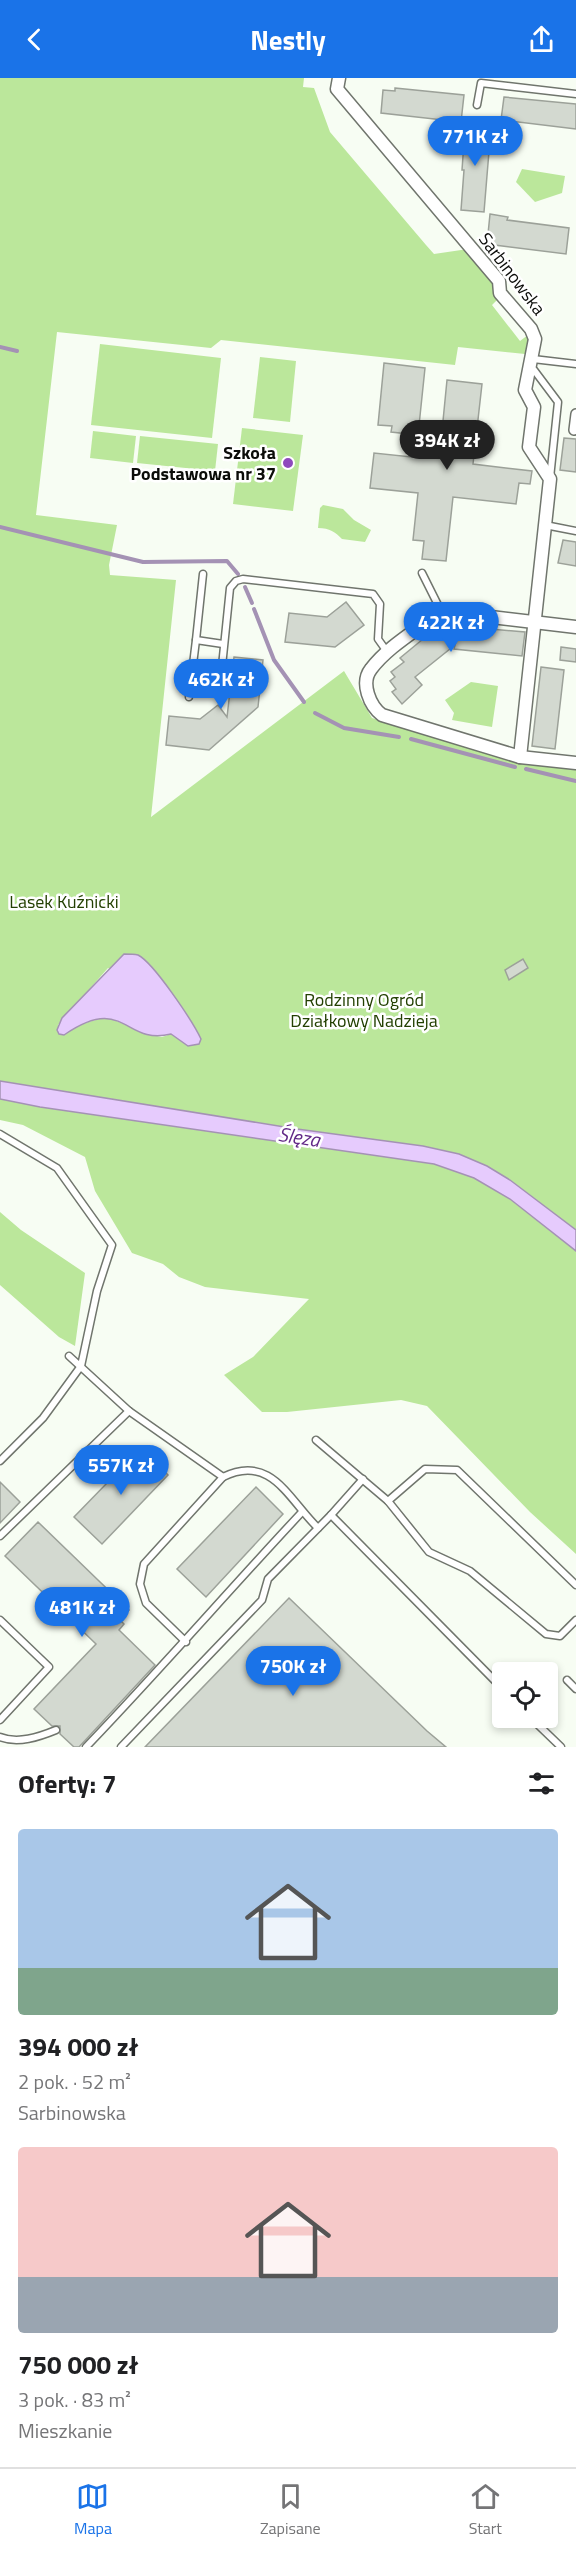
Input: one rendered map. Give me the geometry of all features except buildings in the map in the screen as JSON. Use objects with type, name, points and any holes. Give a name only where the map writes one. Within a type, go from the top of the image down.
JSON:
[{"type":"street","name":"Sarbinowska","points":[[339,78],[337,89],[499,280],[500,293],[531,329],[535,339],[525,390],[534,407],[529,447],[550,478]]},
{"type":"street","points":[[572,430],[573,413]]},
{"type":"street","points":[[520,757],[550,478]]},
{"type":"street","points":[[576,627],[441,612],[388,653],[370,670],[367,678],[368,698],[373,708],[382,715],[520,757],[576,763]]},
{"type":"lane","points":[[477,105],[481,83],[576,94]]},
{"type":"lane","points":[[530,364],[574,364]]},
{"type":"lane","points":[[530,364],[558,402],[550,478]]},
{"type":"lane","points":[[546,525],[576,531]]},
{"type":"lane","points":[[422,573],[441,612]]},
{"type":"lane","points":[[189,697],[203,574]]},
{"type":"lane","points":[[221,676],[230,588],[236,581],[246,579],[373,594],[380,604],[378,639],[388,653]]},
{"type":"lane","points":[[196,640],[224,644]]},
{"type":"lane","points":[[0,1134],[57,1168],[112,1245],[97,1291],[81,1366],[43,1418],[0,1461]]},
{"type":"lane","points":[[69,1356],[129,1411],[223,1478]]},
{"type":"lane","points":[[0,1536],[129,1411]]},
{"type":"lane","points":[[316,1440],[388,1501],[429,1552],[470,1571],[546,1634],[560,1636],[576,1620]]},
{"type":"lane","points":[[186,1642],[146,1603],[140,1584],[144,1564],[223,1478],[244,1469],[254,1470],[276,1482],[294,1499],[302,1512],[318,1528]]},
{"type":"lane","points":[[388,1501],[425,1469],[457,1470],[576,1585]]},
{"type":"lane","points":[[121,1747],[262,1600],[268,1579],[363,1479]]},
{"type":"lane","points":[[86,1747],[186,1642],[212,1608],[302,1512]]},
{"type":"lane","points":[[331,1515],[492,1678]]},
{"type":"lane","points":[[0,1620],[49,1667],[0,1719]]},
{"type":"lane","points":[[567,1680],[576,1689]]},
{"type":"lane","points":[[541,1728],[561,1747]]},
{"type":"lane","points":[[0,1737],[6,1739],[37,1738],[56,1730]]},
{"type":"green space","points":[[0,78],[304,78],[303,87],[314,88],[330,132],[434,254],[468,249],[494,282],[498,299],[492,305],[520,341],[528,335],[529,342],[525,354],[458,347],[455,365],[221,340],[211,348],[57,332],[36,515],[117,525],[109,565],[110,575],[176,580],[151,817],[344,671],[372,718],[523,764],[576,770],[576,1230],[510,1180],[459,1154],[423,1146],[297,1129],[0,1081]],"holes":[[[108,968],[182,1007],[201,1039],[198,1044],[188,1046],[171,1034],[162,1037],[147,1034],[107,1017],[77,1025],[58,1025]]]},
{"type":"green space","points":[[522,169],[565,176],[562,193],[535,202],[516,182]]},
{"type":"green space","points":[[100,344],[221,358],[212,438],[91,425]]},
{"type":"green space","points":[[260,357],[296,361],[290,422],[253,418]]},
{"type":"green space","points":[[242,428],[303,435],[293,511],[233,504]]},
{"type":"green space","points":[[93,431],[136,436],[133,463],[90,458]]},
{"type":"green space","points":[[140,436],[218,444],[215,471],[137,463]]},
{"type":"green space","points":[[323,505],[343,509],[354,520],[371,530],[365,542],[342,539],[332,531],[318,528],[320,508]]},
{"type":"green space","points":[[471,682],[498,686],[492,727],[452,720],[454,713],[445,700]]},
{"type":"green space","points":[[0,1099],[40,1107],[434,1164],[474,1178],[510,1199],[576,1251],[576,1554],[530,1512],[427,1406],[401,1400],[287,1412],[262,1412],[224,1375],[253,1357],[309,1299],[205,1287],[179,1277],[163,1264],[132,1253],[95,1191],[85,1157],[23,1125],[0,1120]]},
{"type":"green space","points":[[0,1212],[21,1230],[85,1273],[75,1346],[59,1337],[0,1285]]},
{"type":"water","points":[[124,954],[138,955],[153,969],[190,1020],[201,1039],[199,1044],[188,1046],[171,1034],[155,1036],[143,1033],[112,1019],[84,1023],[64,1035],[59,1034],[57,1030],[62,1018]]},
{"type":"water","name":"Ślęza","points":[[0,1081],[297,1129],[423,1146],[459,1154],[487,1166],[510,1180],[576,1230],[576,1251],[510,1199],[474,1178],[434,1164],[40,1107],[0,1099]]},
{"type":"waterway","points":[[0,347],[17,351]]},
{"type":"waterway","points":[[0,527],[143,562],[227,561],[238,574]]},
{"type":"waterway","points":[[245,587],[252,603]]},
{"type":"waterway","points":[[254,609],[274,660],[304,702]]},
{"type":"waterway","points":[[315,713],[344,728],[399,737]]},
{"type":"waterway","points":[[411,739],[515,767]]},
{"type":"waterway","points":[[526,769],[576,781]]},
{"type":"place","name":"Szkoła Podstawowa nr 37","points":[[288,463]]},
{"type":"park label","name":"Lasek Kuźnicki","points":[[64,902]]},
{"type":"park label","name":"Rodzinny Ogród Działkowy Nadzieja","points":[[364,1010]]}]
